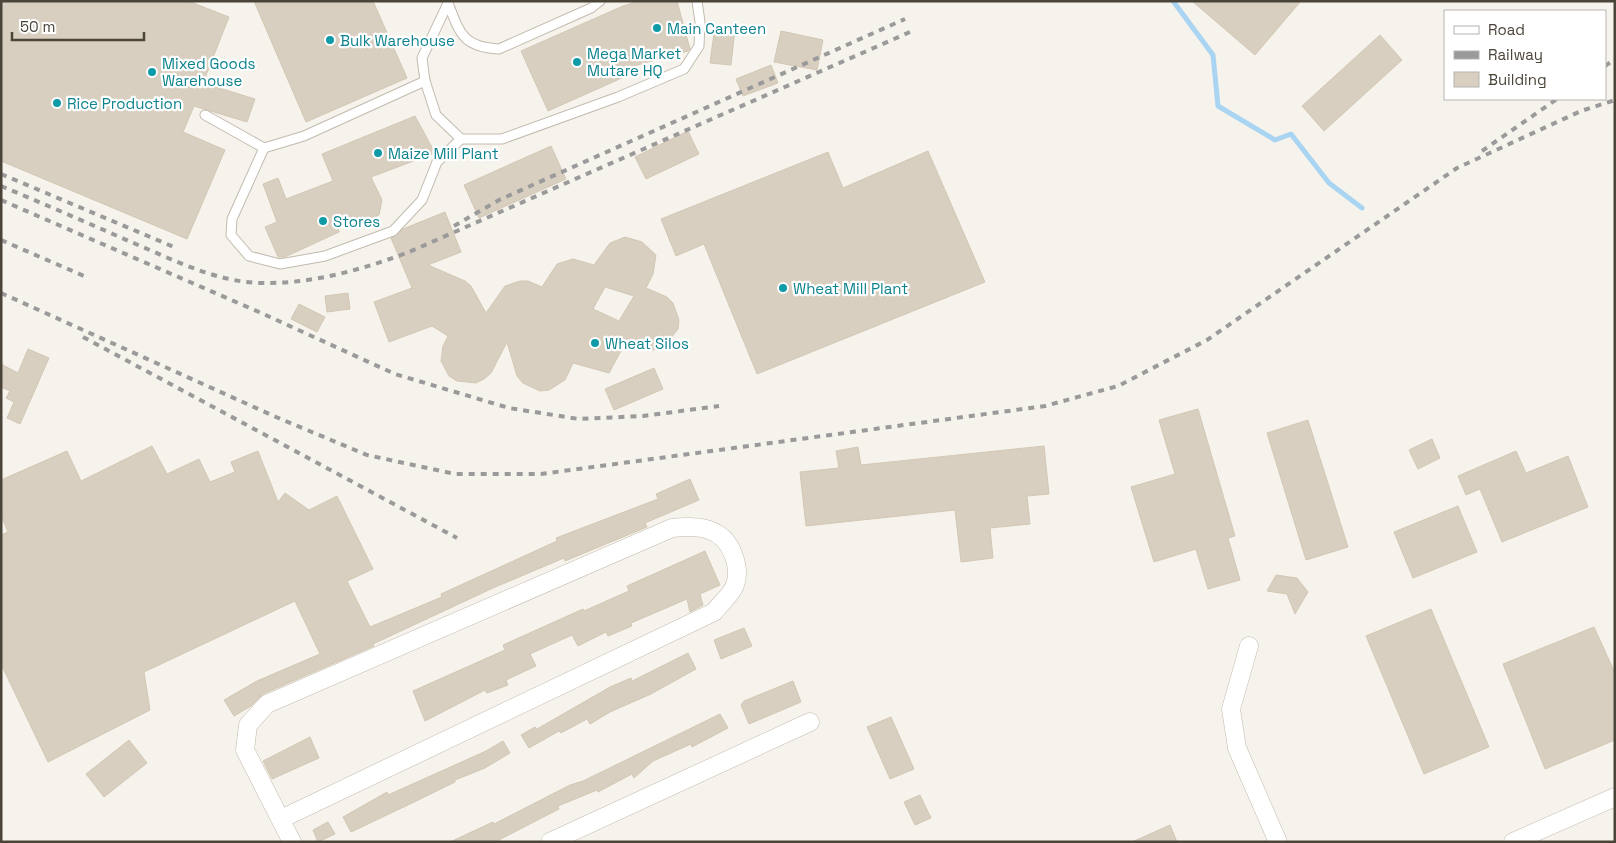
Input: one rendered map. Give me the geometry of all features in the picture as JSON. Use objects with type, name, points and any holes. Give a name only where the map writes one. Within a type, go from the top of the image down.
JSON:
[{"type":"street","points":[[281,819],[714,612],[735,586],[738,565],[728,542],[711,530],[692,526],[672,528],[267,704],[248,724],[245,750],[292,842]]},
{"type":"street","points":[[1249,646],[1231,709],[1237,748],[1278,842]]},
{"type":"street","points":[[550,842],[810,722]]},
{"type":"street","points":[[1512,842],[1615,797]]},
{"type":"lane","points":[[449,2],[461,35],[469,42],[484,48],[499,49],[591,8],[600,1]]},
{"type":"lane","points":[[264,148],[232,219],[231,235],[249,256],[280,264],[325,256],[393,231],[422,200],[437,162],[461,139],[502,139],[618,97],[684,69],[699,46],[700,22],[698,1]]},
{"type":"lane","points":[[449,2],[422,58],[425,81],[436,115],[461,139]]},
{"type":"lane","points":[[205,115],[264,148],[304,136],[425,81]]},
{"type":"building","points":[[1,1],[188,1],[229,17],[203,83],[255,99],[247,122],[194,106],[183,132],[225,150],[187,239],[1,161]]},
{"type":"building","name":"Bulk Warehouse","points":[[254,1],[373,1],[407,78],[306,122]]},
{"type":"building","name":"Mega Market Mutare HQ","points":[[640,1],[677,1],[690,49],[630,67],[633,73],[548,111],[521,51],[623,6]]},
{"type":"building","points":[[1192,1],[1301,1],[1255,55]]},
{"type":"building","points":[[715,26],[735,29],[731,65],[710,63]]},
{"type":"building","points":[[781,31],[823,40],[817,70],[774,62]]},
{"type":"building","points":[[1380,35],[1402,60],[1324,131],[1302,106]]},
{"type":"building","points":[[771,65],[778,83],[743,96],[736,79]]},
{"type":"building","points":[[415,116],[435,153],[371,177],[382,200],[379,215],[347,229],[344,222],[338,224],[339,232],[285,257],[278,257],[265,227],[277,222],[263,184],[278,178],[286,199],[333,181],[322,154]]},
{"type":"building","points":[[688,131],[699,154],[646,179],[635,157]]},
{"type":"building","points":[[551,146],[566,179],[479,218],[464,185]]},
{"type":"building","points":[[928,151],[985,282],[757,374],[704,244],[676,256],[661,219],[828,152],[843,188]]},
{"type":"building","points":[[445,212],[461,252],[428,265],[465,281],[471,286],[486,313],[505,286],[520,281],[528,281],[542,287],[557,264],[573,259],[594,265],[610,243],[625,237],[642,242],[656,255],[653,274],[646,288],[667,297],[673,303],[679,320],[678,329],[666,344],[653,350],[639,346],[628,338],[609,373],[573,363],[565,380],[549,390],[540,391],[523,383],[517,376],[507,342],[491,373],[484,379],[476,383],[457,381],[449,376],[441,361],[443,346],[448,336],[432,326],[389,342],[374,302],[412,288],[391,238],[403,229]],"holes":[[[605,287],[634,296],[619,321],[593,309]]]},
{"type":"building","points":[[348,293],[350,309],[327,312],[325,296]]},
{"type":"building","points":[[299,304],[325,317],[317,332],[291,319]]},
{"type":"building","points":[[28,349],[49,358],[20,424],[7,418],[14,402],[6,398],[10,391],[1,387],[1,364],[18,373]]},
{"type":"building","points":[[654,368],[663,389],[614,410],[605,389]]},
{"type":"building","points":[[1198,409],[1235,536],[1228,538],[1240,580],[1208,589],[1196,549],[1154,562],[1131,487],[1175,474],[1159,420]]},
{"type":"building","points":[[1308,420],[1348,547],[1306,560],[1267,433]]},
{"type":"building","points":[[1432,439],[1440,458],[1418,469],[1409,450]]},
{"type":"building","points":[[152,446],[167,474],[199,459],[210,482],[235,472],[231,462],[258,451],[278,502],[285,493],[309,510],[337,496],[373,569],[347,581],[370,627],[442,597],[441,594],[557,541],[556,538],[658,499],[656,494],[690,479],[699,500],[645,523],[647,527],[565,561],[564,558],[493,588],[373,644],[374,646],[263,694],[251,706],[234,716],[224,700],[257,681],[320,654],[295,601],[144,672],[150,710],[48,762],[1,664],[1,535],[8,532],[1,516],[1,480],[67,451],[81,481]]},
{"type":"building","points":[[1044,446],[1049,494],[1027,496],[1030,524],[990,528],[993,558],[961,562],[955,510],[806,526],[800,472],[839,468],[836,451],[858,447],[861,465]]},
{"type":"building","points":[[1516,451],[1526,473],[1568,456],[1588,507],[1502,542],[1480,489],[1466,495],[1458,476]]},
{"type":"building","points":[[1458,506],[1477,552],[1413,578],[1394,532]]},
{"type":"building","points":[[705,551],[720,585],[700,594],[703,605],[690,612],[687,599],[631,623],[632,626],[608,636],[606,632],[578,646],[572,635],[530,654],[536,666],[506,680],[508,685],[487,693],[485,690],[425,721],[413,691],[505,650],[503,645],[583,609],[584,611],[629,591],[627,586]]},
{"type":"building","points":[[1276,575],[1297,578],[1308,592],[1295,614],[1287,594],[1267,591]]},
{"type":"building","points":[[1431,609],[1489,747],[1424,774],[1366,636]]},
{"type":"building","points":[[1594,627],[1615,673],[1615,740],[1545,769],[1503,664]]},
{"type":"building","points":[[744,628],[752,646],[721,659],[714,640]]},
{"type":"building","points":[[688,653],[696,669],[590,724],[587,719],[561,733],[559,731],[529,748],[521,735],[535,727],[537,729],[610,687],[631,678],[632,681]]},
{"type":"building","points":[[793,681],[801,702],[749,724],[741,705],[744,701]]},
{"type":"building","points":[[720,714],[728,728],[692,747],[691,744],[653,761],[634,778],[632,774],[598,792],[597,790],[558,806],[559,809],[495,842],[450,842],[493,822],[494,824],[570,785],[583,781]]},
{"type":"building","points":[[891,717],[914,769],[890,779],[867,727]]},
{"type":"building","points":[[310,737],[319,758],[272,779],[263,761]]},
{"type":"building","points":[[129,740],[147,763],[104,797],[86,774]]},
{"type":"building","points":[[503,741],[510,753],[485,768],[455,780],[455,782],[351,832],[343,817],[387,792],[388,795],[486,751]]},
{"type":"building","points":[[920,795],[931,818],[915,825],[904,802]]},
{"type":"building","points":[[328,822],[335,834],[318,842],[313,830]]},
{"type":"building","points":[[1170,825],[1177,842],[1132,842]]},
{"type":"waterway","points":[[1173,1],[1213,55],[1218,106],[1275,140],[1291,134],[1329,183],[1362,208]]},
{"type":"railway","points":[[454,226],[499,200],[905,19]]},
{"type":"railway","points":[[1,186],[178,262],[227,279],[244,282],[280,283],[336,275],[373,265],[409,252],[910,32]]},
{"type":"railway","points":[[1606,65],[1615,59]]},
{"type":"railway","points":[[1482,151],[1556,100]]},
{"type":"railway","points":[[1,293],[276,417],[367,455],[455,474],[541,474],[1045,406],[1118,386],[1207,340],[1457,168],[1581,111],[1615,100]]},
{"type":"railway","points":[[1,174],[174,247]]},
{"type":"railway","points":[[1,200],[259,312],[395,374],[509,408],[579,419],[643,416],[719,406]]},
{"type":"railway","points":[[1,240],[84,276]]},
{"type":"railway","points":[[83,337],[457,538]]},
{"type":"place","name":"Main Canteen","points":[[657,28]]},
{"type":"place","name":"Bulk Warehouse","points":[[330,40]]},
{"type":"place","name":"Mega Market Mutare HQ","points":[[577,62]]},
{"type":"place","name":"Mixed Goods Warehouse","points":[[152,72]]},
{"type":"place","name":"Rice Production","points":[[57,103]]},
{"type":"place","name":"Maize Mill Plant","points":[[378,153]]},
{"type":"place","name":"Stores","points":[[323,221]]},
{"type":"place","name":"Wheat Mill Plant","points":[[783,288]]},
{"type":"place","name":"Wheat Silos","points":[[595,343]]}]
